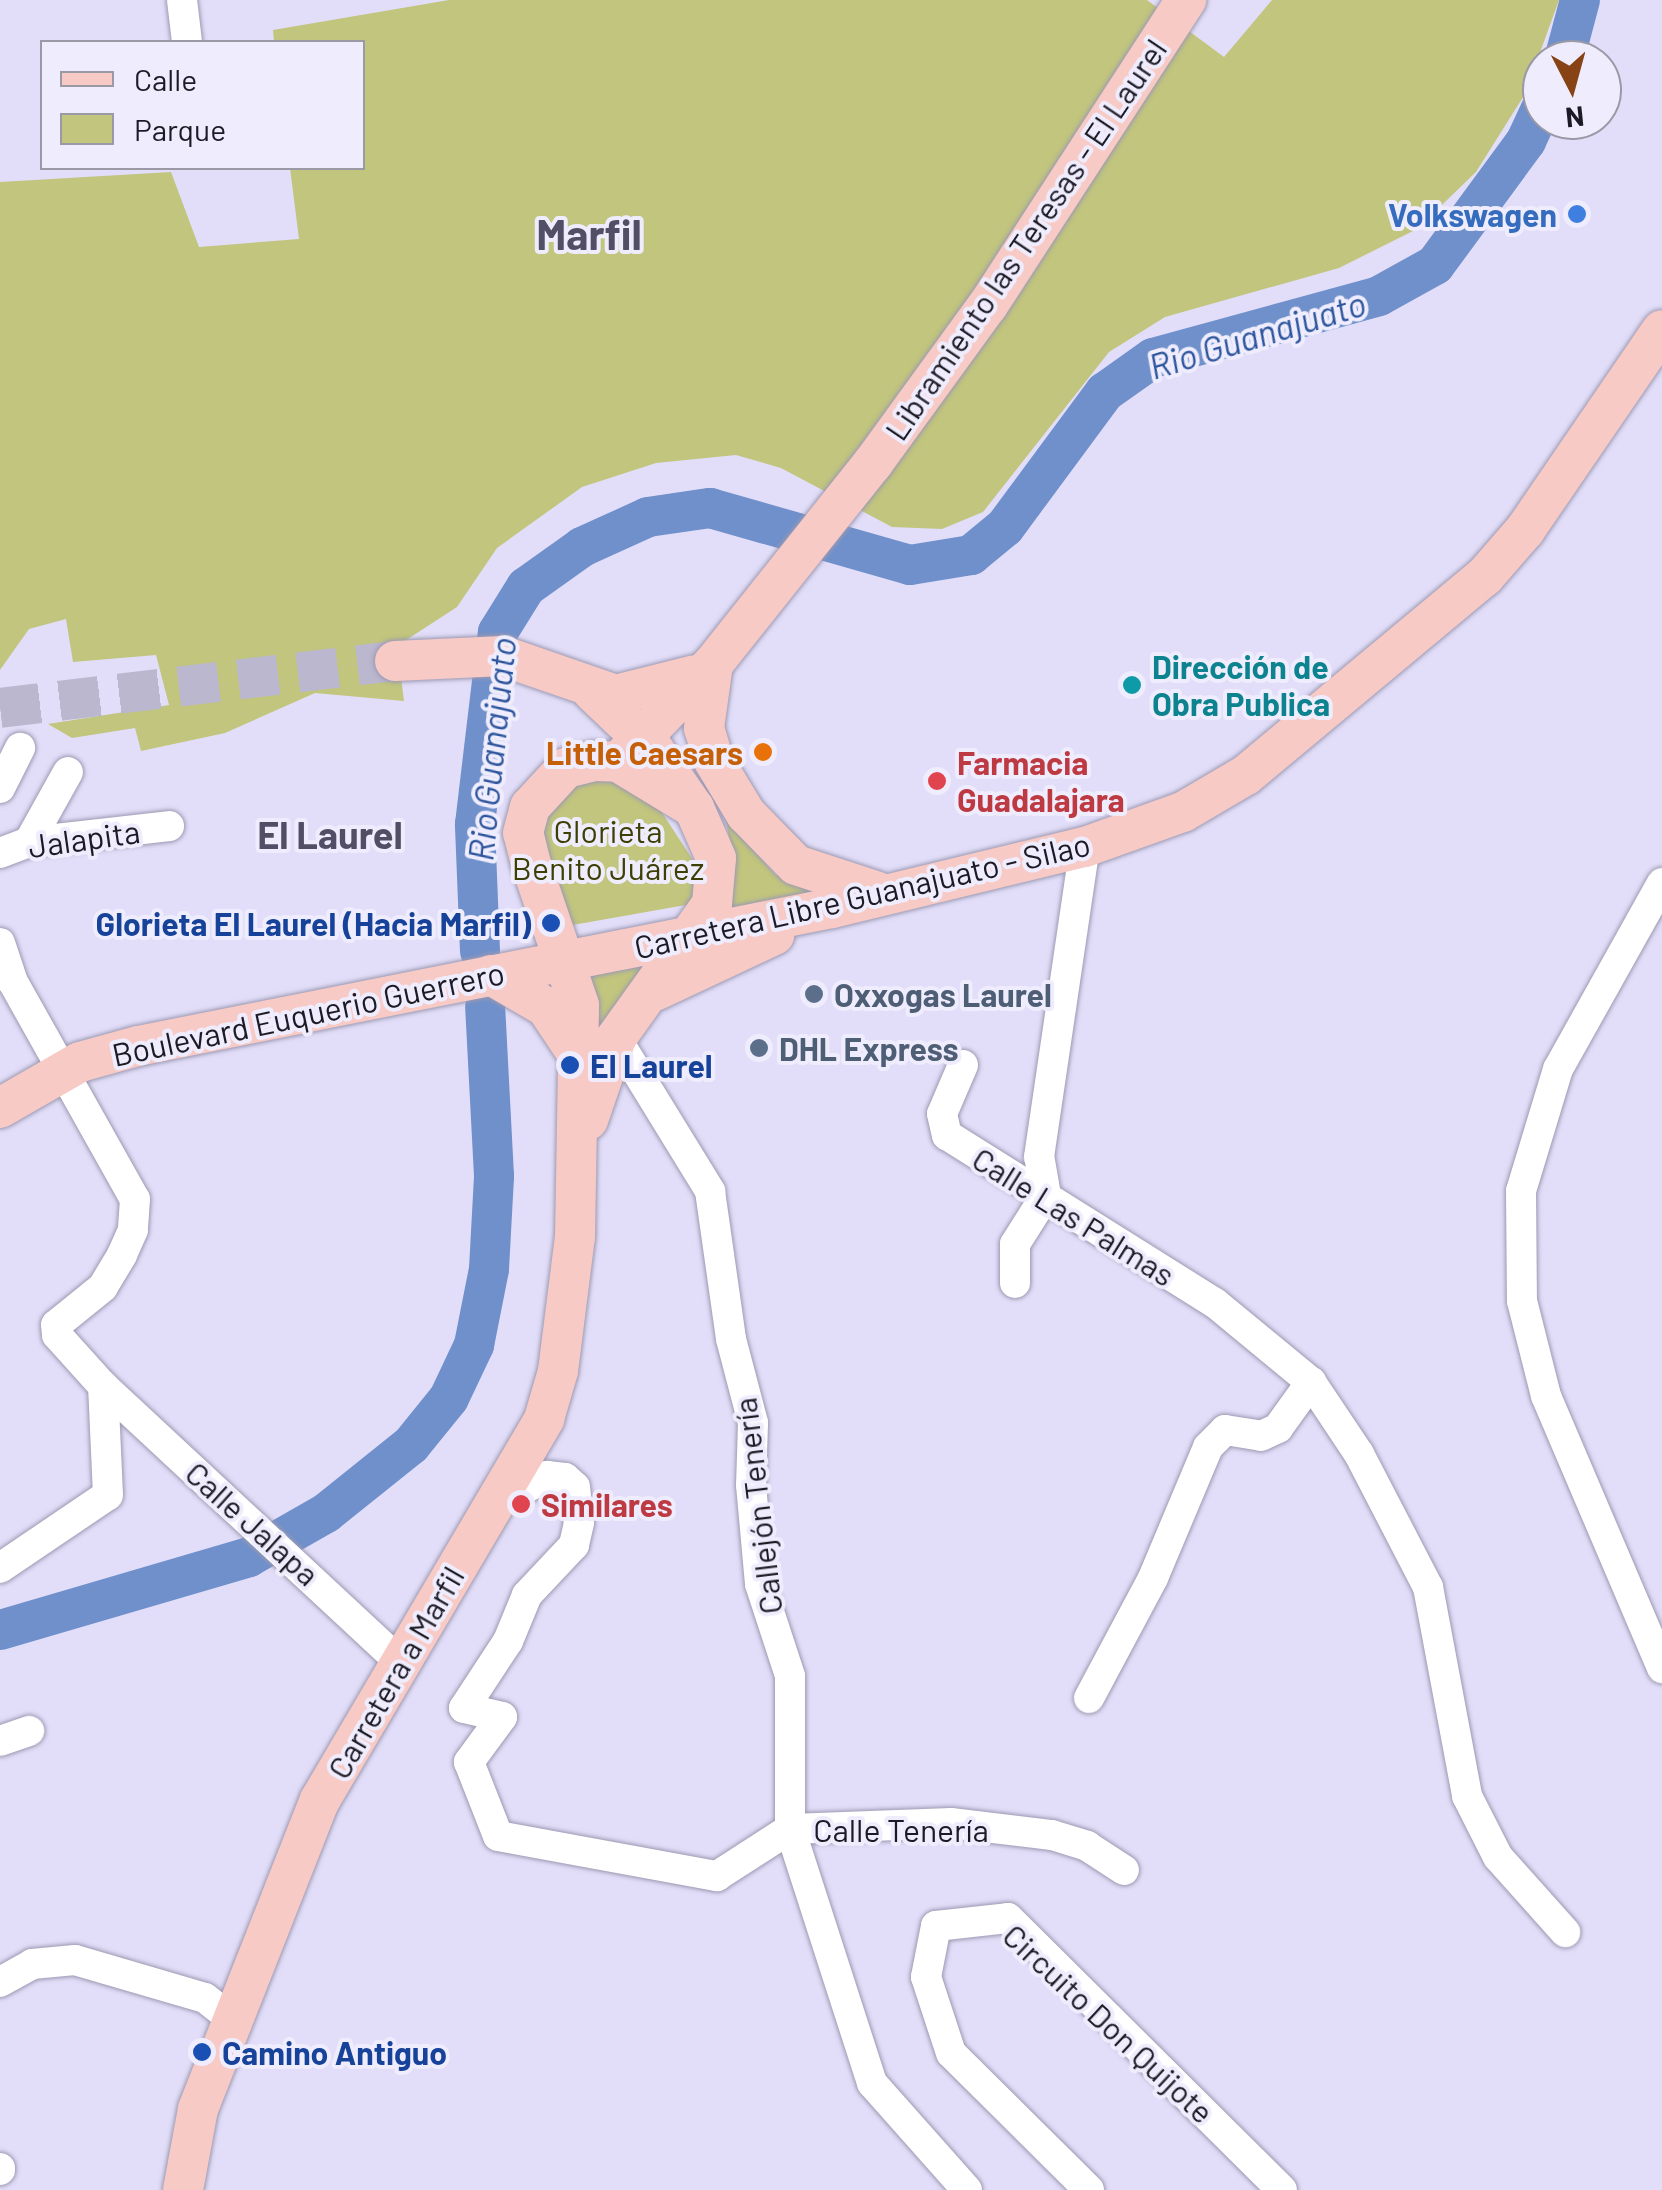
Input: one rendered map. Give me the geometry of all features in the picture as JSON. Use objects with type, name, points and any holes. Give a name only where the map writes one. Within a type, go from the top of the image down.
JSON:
[{"type":"main road","name":"Libramiento las Teresas - El Laurel","points":[[630,748],[713,664],[873,462],[988,305],[1186,0]]},
{"type":"main road","name":"Carretera Libre Guanajuato - Silao","points":[[569,960],[832,908],[878,892],[1085,847],[1183,812],[1246,776],[1422,635],[1525,530],[1662,330]]},
{"type":"main road","points":[[395,661],[466,653],[529,665],[592,691],[636,694],[684,682],[713,664]]},
{"type":"main road","points":[[713,664],[704,728],[714,761],[746,814],[796,865],[878,892]]},
{"type":"main road","points":[[592,691],[630,748],[694,808],[716,858],[712,904],[693,935]]},
{"type":"main road","points":[[569,960],[524,832],[530,806],[566,768],[630,748]]},
{"type":"main road","points":[[642,998],[832,908]]},
{"type":"main road","name":"Carretera a Marfil","points":[[576,1152],[616,1038],[642,998],[693,935]]},
{"type":"main road","name":"Boulevard Euquerio Guerrero","points":[[0,1108],[67,1066],[569,960]]},
{"type":"main road","name":"Carretera a Marfil","points":[[183,2190],[198,2109],[320,1800],[544,1419],[558,1371],[576,1237],[579,1005],[569,960]]},
{"type":"main road","points":[[490,975],[546,1008],[578,1055]]},
{"type":"main road","points":[[0,1094],[67,1066]]},
{"type":"street","points":[[182,0],[187,40]]},
{"type":"street","points":[[0,788],[20,748]]},
{"type":"street","points":[[29,842],[68,772]]},
{"type":"street","name":"Jalapita","points":[[0,854],[29,842],[169,826]]},
{"type":"street","points":[[1015,1283],[1015,1244],[1046,1196],[1039,1157],[1085,847]]},
{"type":"street","points":[[1662,883],[1558,1070],[1521,1191],[1522,1301],[1546,1396],[1662,1668]]},
{"type":"street","points":[[0,943],[12,982],[67,1066]]},
{"type":"street","name":"Callejón Tenería","points":[[616,1038],[710,1191],[731,1339],[753,1424],[751,1485],[760,1584],[790,1676],[790,1828],[872,2083],[966,2190]]},
{"type":"street","name":"Calle Las Palmas","points":[[964,1065],[942,1114],[947,1135],[1216,1303],[1312,1382],[1359,1454],[1428,1587],[1467,1796],[1498,1857],[1564,1932]]},
{"type":"street","name":"Calle Jalapa","points":[[67,1066],[135,1199],[134,1230],[103,1288],[56,1325],[57,1334],[103,1386],[307,1570],[400,1662]]},
{"type":"street","points":[[1089,1698],[1152,1578],[1208,1446],[1225,1430],[1261,1436],[1278,1428],[1312,1382]]},
{"type":"street","points":[[0,1568],[108,1495],[103,1386]]},
{"type":"street","points":[[493,1506],[547,1476],[565,1478],[575,1487],[579,1523],[574,1545],[527,1595],[508,1641],[464,1708],[502,1716],[469,1762],[498,1836],[717,1876],[790,1828]]},
{"type":"street","name":"Calle Tenería","points":[[790,1828],[952,1823],[1052,1835],[1087,1846],[1124,1870]]},
{"type":"street","name":"Circuito Don Quijote","points":[[1089,2190],[951,2052],[926,1977],[936,1926],[1008,1918],[1282,2190]]},
{"type":"street","points":[[0,1982],[32,1964],[76,1960],[205,1998],[231,2018]]},
{"type":"green space","points":[[449,0],[1147,0],[1224,57],[1272,0],[1559,0],[1545,40],[1522,40],[1522,99],[1476,172],[1417,229],[1339,268],[1165,317],[1109,352],[983,512],[942,529],[892,527],[781,468],[736,455],[656,463],[582,487],[497,548],[457,607],[397,646],[404,701],[315,693],[225,733],[141,751],[135,728],[72,738],[48,724],[169,705],[156,655],[73,662],[66,619],[29,629],[0,670],[0,182],[171,172],[199,247],[299,239],[290,170],[365,170],[365,40],[274,40],[273,30]]},
{"type":"green space","name":"Glorieta Benito Juárez","points":[[602,770],[655,802],[693,860],[697,903],[567,926],[539,854],[546,798]]},
{"type":"green space","points":[[726,820],[776,875],[820,891],[731,911],[734,866]]},
{"type":"green space","points":[[662,958],[588,1063],[587,972]]},
{"type":"waterway","name":"Rio Guanajuato","points":[[1569,40],[1580,0]]},
{"type":"waterway","name":"Rio Guanajuato","points":[[480,951],[475,824],[498,632],[526,587],[582,547],[648,517],[710,508],[910,565],[971,555],[1005,527],[1105,392],[1153,358],[1379,296],[1435,265],[1526,140]]},
{"type":"waterway","points":[[0,1630],[249,1557],[326,1513],[411,1445],[449,1398],[474,1345],[489,1269],[494,1176],[485,1007]]},
{"type":"tunnel","points":[[0,708],[395,661]]},
{"type":"place","name":"Volkswagen","points":[[1577,214]]},
{"type":"place","name":"Dirección de Obra Publica","points":[[1132,685]]},
{"type":"place","name":"Little Caesars","points":[[763,752]]},
{"type":"place","name":"Farmacia Guadalajara","points":[[937,781]]},
{"type":"place","name":"Glorieta El Laurel (Hacia Marfil)","points":[[551,923]]},
{"type":"place","name":"Oxxogas Laurel","points":[[814,994]]},
{"type":"place","name":"DHL Express","points":[[759,1048]]},
{"type":"place","name":"El Laurel","points":[[570,1065]]},
{"type":"place","name":"Similares","points":[[521,1504]]},
{"type":"place","name":"Camino Antiguo","points":[[202,2052]]},
{"type":"district","name":"Marfil","points":[[589,233]]},
{"type":"district","name":"El Laurel","points":[[330,835]]}]
